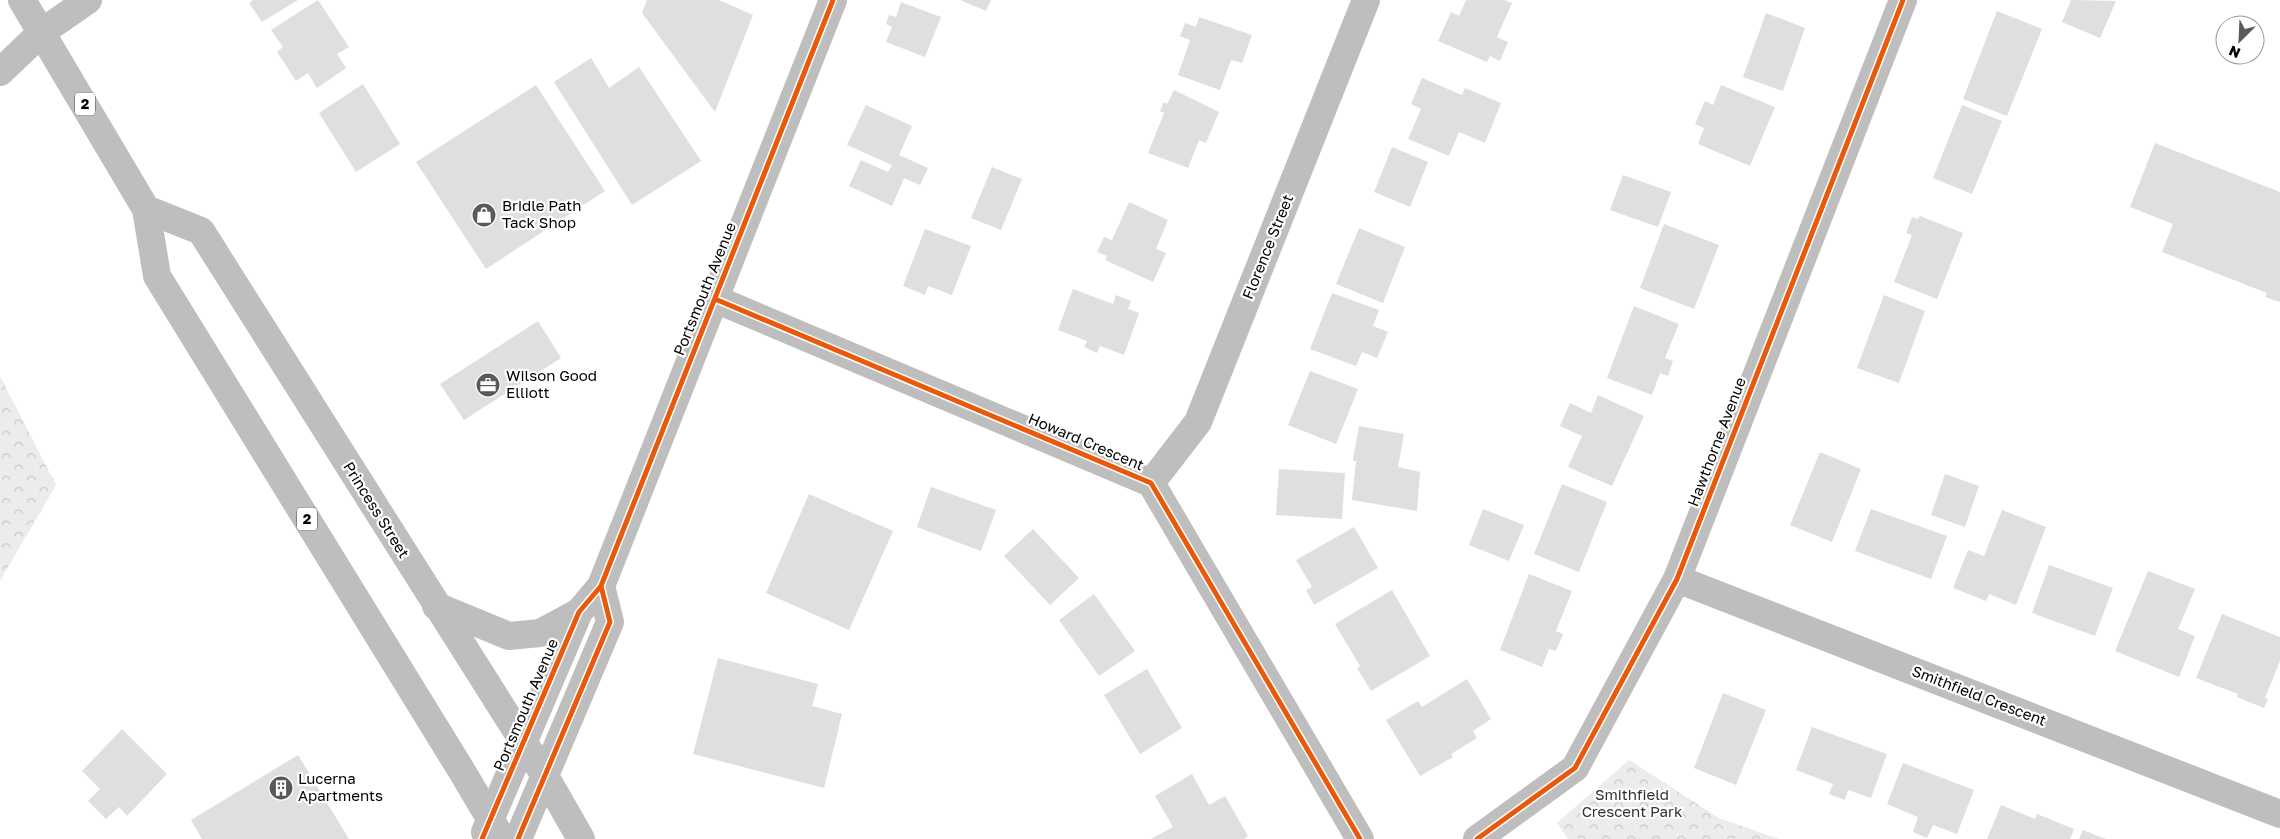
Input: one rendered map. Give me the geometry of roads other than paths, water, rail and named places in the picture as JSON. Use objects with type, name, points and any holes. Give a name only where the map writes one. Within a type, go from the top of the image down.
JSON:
[{"type":"main road","name":"2","points":[[22,0],[146,209],[156,276],[492,832]]},
{"type":"main road","points":[[0,72],[42,32],[88,0]]},
{"type":"main road","name":"Portsmouth Avenue","points":[[492,832],[523,743],[580,612],[600,586],[832,0]]},
{"type":"main road","name":"Florence Street","points":[[1151,483],[1198,422],[1366,0]]},
{"type":"main road","name":"Hawthorne Avenue","points":[[1477,839],[1575,768],[1677,579],[1903,0]]},
{"type":"main road","name":"Princess Street","points":[[146,209],[201,231],[545,776],[581,839]]},
{"type":"main road","name":"Howard Crescent","points":[[715,298],[1151,483],[1360,839]]},
{"type":"main road","name":"Smithfield Crescent","points":[[1677,579],[2280,814]]},
{"type":"main road","points":[[518,839],[610,622],[600,586]]},
{"type":"main road","points":[[436,606],[509,636],[540,633],[580,612]]},
{"type":"place","name":"Bridle Path Tack Shop","points":[[484,215]]},
{"type":"place","name":"Wilson Good Elliott","points":[[488,385]]},
{"type":"place","name":"Lucerna Apartments","points":[[281,788]]},
{"type":"park label","name":"Smithfield Crescent Park","points":[[1632,804]]}]
